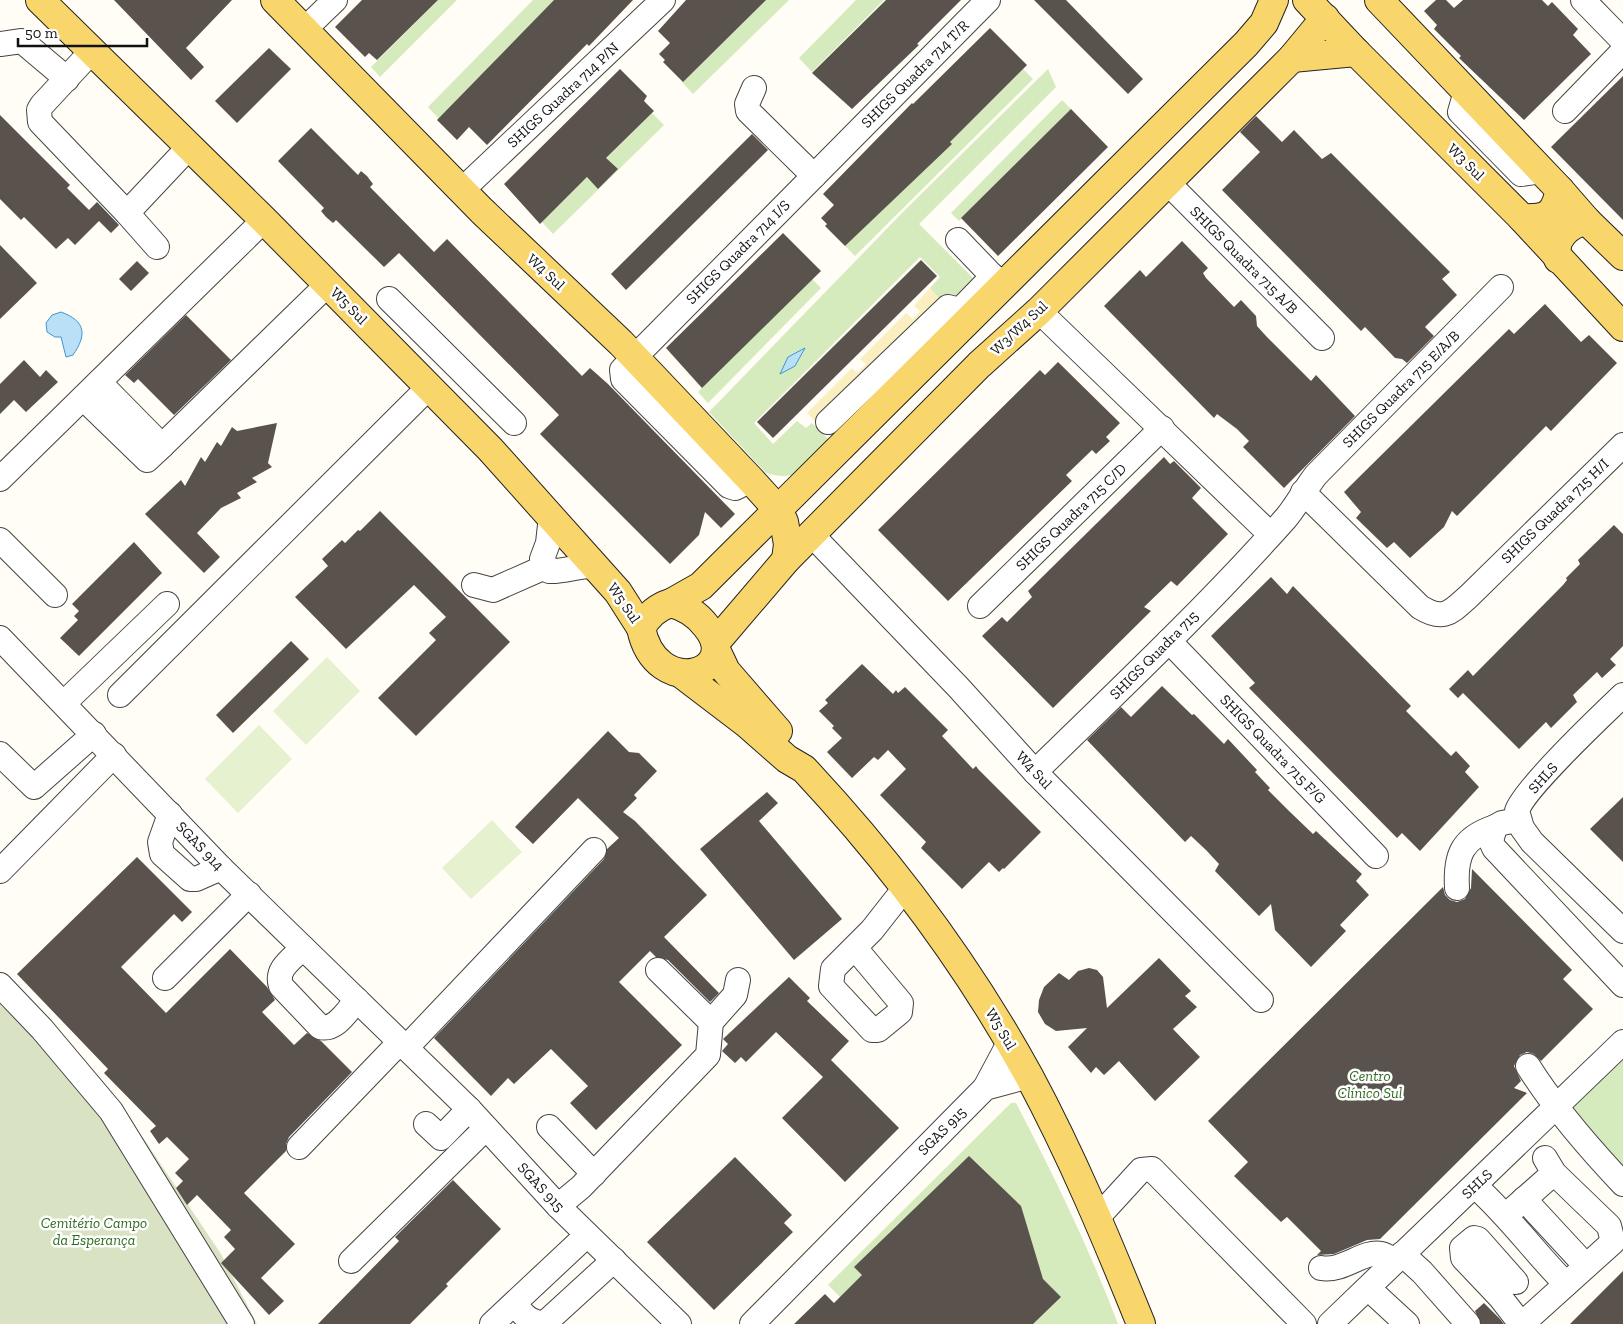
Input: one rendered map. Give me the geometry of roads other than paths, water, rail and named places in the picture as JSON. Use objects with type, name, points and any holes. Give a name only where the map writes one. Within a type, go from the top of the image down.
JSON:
[{"type":"main road","name":"W4 Sul","points":[[274,0],[462,190],[635,357],[751,480],[779,511],[786,533],[786,560]]},
{"type":"main road","points":[[671,604],[683,606],[693,612],[710,630],[716,646],[712,661],[696,672],[683,674],[663,665],[644,642],[641,628],[656,609],[671,604],[701,586],[779,511],[951,336],[998,281],[1246,44],[1264,24],[1274,0]]},
{"type":"main road","points":[[1379,0],[1551,180],[1587,222],[1623,256]]},
{"type":"main road","name":"W5 Sul","points":[[51,4],[92,52],[190,146],[490,449],[618,592],[641,628]]},
{"type":"main road","name":"W3 Sul","points":[[1318,6],[1356,52],[1522,218],[1623,327]]},
{"type":"main road","name":"W3/W4 Sul","points":[[716,646],[786,560],[811,534],[979,365],[1039,310],[1292,58],[1318,6]]},
{"type":"main road","points":[[1292,58],[1356,52]]},
{"type":"main road","points":[[1190,99],[1220,129]]},
{"type":"main road","points":[[1522,218],[1538,219],[1550,214],[1557,202],[1551,180]]},
{"type":"main road","points":[[1558,259],[1556,246],[1562,236],[1574,224],[1587,222]]},
{"type":"main road","points":[[951,336],[979,365]]},
{"type":"main road","points":[[751,480],[765,489],[777,492],[803,486]]},
{"type":"main road","name":"W5 Sul","points":[[716,646],[726,671],[786,739],[796,752],[804,769]]},
{"type":"main road","name":"W5 Sul","points":[[683,674],[746,723],[787,759],[804,769],[838,806],[905,888],[980,995],[1029,1076],[1098,1217],[1141,1324]]},
{"type":"street","points":[[304,30],[335,0]]},
{"type":"street","name":"SHIGS Quadra 714 P/N","points":[[462,190],[663,0]]},
{"type":"street","name":"SHIGS Quadra 714 T/R","points":[[842,148],[988,0]]},
{"type":"street","points":[[1583,0],[1623,41]]},
{"type":"street","points":[[0,44],[22,41],[66,79]]},
{"type":"street","points":[[1565,111],[1623,51]]},
{"type":"street","points":[[92,52],[42,105],[39,110],[40,122],[157,247]]},
{"type":"street","points":[[754,88],[746,104],[748,111],[814,176]]},
{"type":"street","points":[[127,213],[190,146]]},
{"type":"street","name":"SHIGS Quadra 714 I/S","points":[[635,357],[842,148]]},
{"type":"street","name":"SHIGS Quadra 715 A/B","points":[[1167,182],[1322,338]]},
{"type":"street","points":[[0,479],[264,220]]},
{"type":"street","points":[[828,422],[948,307],[960,310],[998,281],[958,240]]},
{"type":"street","points":[[91,390],[162,446],[328,285]]},
{"type":"street","name":"SHIGS Quadra 715 E/A/B","points":[[1303,492],[1501,288]]},
{"type":"street","points":[[389,300],[514,423]]},
{"type":"street","points":[[1039,310],[1270,534]]},
{"type":"street","points":[[120,695],[429,387]]},
{"type":"street","name":"SHIGS Quadra 715 C/D","points":[[980,606],[1162,428]]},
{"type":"street","name":"SHIGS Quadra 715 H/I","points":[[1303,492],[1420,607],[1435,615],[1446,614],[1469,596],[1623,445]]},
{"type":"street","name":"SHIGS Quadra 715","points":[[1035,772],[1169,641],[1287,517],[1303,492]]},
{"type":"street","points":[[551,516],[548,543],[542,559],[549,571],[557,572],[582,565],[595,566]]},
{"type":"street","name":"W4 Sul","points":[[811,534],[959,688],[1035,772],[1262,1000]]},
{"type":"street","points":[[0,540],[55,595]]},
{"type":"street","points":[[474,584],[493,590],[545,566]]},
{"type":"street","points":[[64,703],[167,604]]},
{"type":"street","name":"SGAS 914","points":[[0,638],[221,868],[403,1045]]},
{"type":"street","name":"SHIGS Quadra 715 F/G","points":[[1169,641],[1376,856]]},
{"type":"street","name":"SHLS","points":[[1518,820],[1518,807],[1530,792],[1623,695]]},
{"type":"street","points":[[34,786],[94,734]]},
{"type":"street","points":[[0,754],[59,811]]},
{"type":"street","points":[[0,871],[114,755]]},
{"type":"street","points":[[170,814],[160,842],[162,854],[190,879],[196,879],[221,868]]},
{"type":"street","points":[[1457,888],[1457,865],[1465,846],[1475,835],[1502,823],[1518,820],[1532,842],[1623,931]]},
{"type":"street","points":[[1495,827],[1492,841],[1494,848],[1623,985]]},
{"type":"street","points":[[299,1147],[403,1045],[594,850]]},
{"type":"street","points":[[854,948],[872,930],[905,888]]},
{"type":"street","points":[[165,978],[249,894]]},
{"type":"street","points":[[303,948],[279,972],[278,980],[281,986],[320,1027],[333,1026],[356,1000]]},
{"type":"street","points":[[658,970],[711,1022]]},
{"type":"street","points":[[558,1206],[594,1174],[708,1055],[711,1022],[735,995],[738,980]]},
{"type":"street","points":[[0,985],[42,1029],[111,1111],[242,1324]]},
{"type":"street","name":"SHLS","points":[[1334,1322],[1623,1042]]},
{"type":"street","name":"SGAS 915","points":[[752,1324],[985,1088],[1009,1043]]},
{"type":"street","name":"SGAS 915","points":[[403,1045],[468,1109],[558,1206],[679,1324]]},
{"type":"street","points":[[1528,1066],[1556,1109],[1581,1140],[1623,1184]]},
{"type":"street","points":[[985,1088],[1029,1076]]},
{"type":"street","points":[[426,1124],[441,1138],[468,1109]]},
{"type":"street","points":[[549,1126],[594,1174]]},
{"type":"street","points":[[351,1261],[486,1128]]},
{"type":"street","points":[[1505,1215],[1524,1199],[1550,1166],[1609,1226],[1612,1232],[1613,1242],[1521,1324],[1508,1289],[1542,1260]]},
{"type":"street","points":[[1098,1217],[1141,1170],[1152,1169],[1300,1320]]},
{"type":"street","points":[[1475,1186],[1505,1215],[1542,1260],[1566,1284]]},
{"type":"street","points":[[1524,1199],[1586,1266]]},
{"type":"street","points":[[492,1324],[587,1235]]},
{"type":"street","points":[[1322,1268],[1333,1270],[1372,1254],[1399,1258],[1422,1272],[1468,1324]]},
{"type":"street","points":[[514,1304],[527,1319],[535,1323],[545,1323],[614,1260]]},
{"type":"street","points":[[1368,1288],[1407,1324]]},
{"type":"water","points":[[61,312],[75,320],[82,329],[78,348],[73,355],[66,357],[61,337],[55,337],[47,332],[46,323],[52,315]]},
{"type":"water","points":[[805,348],[795,366],[780,374],[788,357]]},
{"type":"park label","name":"Centro Clínico Sul","points":[[1370,1084]]},
{"type":"park label","name":"Cemitério Campo da Esperança","points":[[94,1232]]}]
